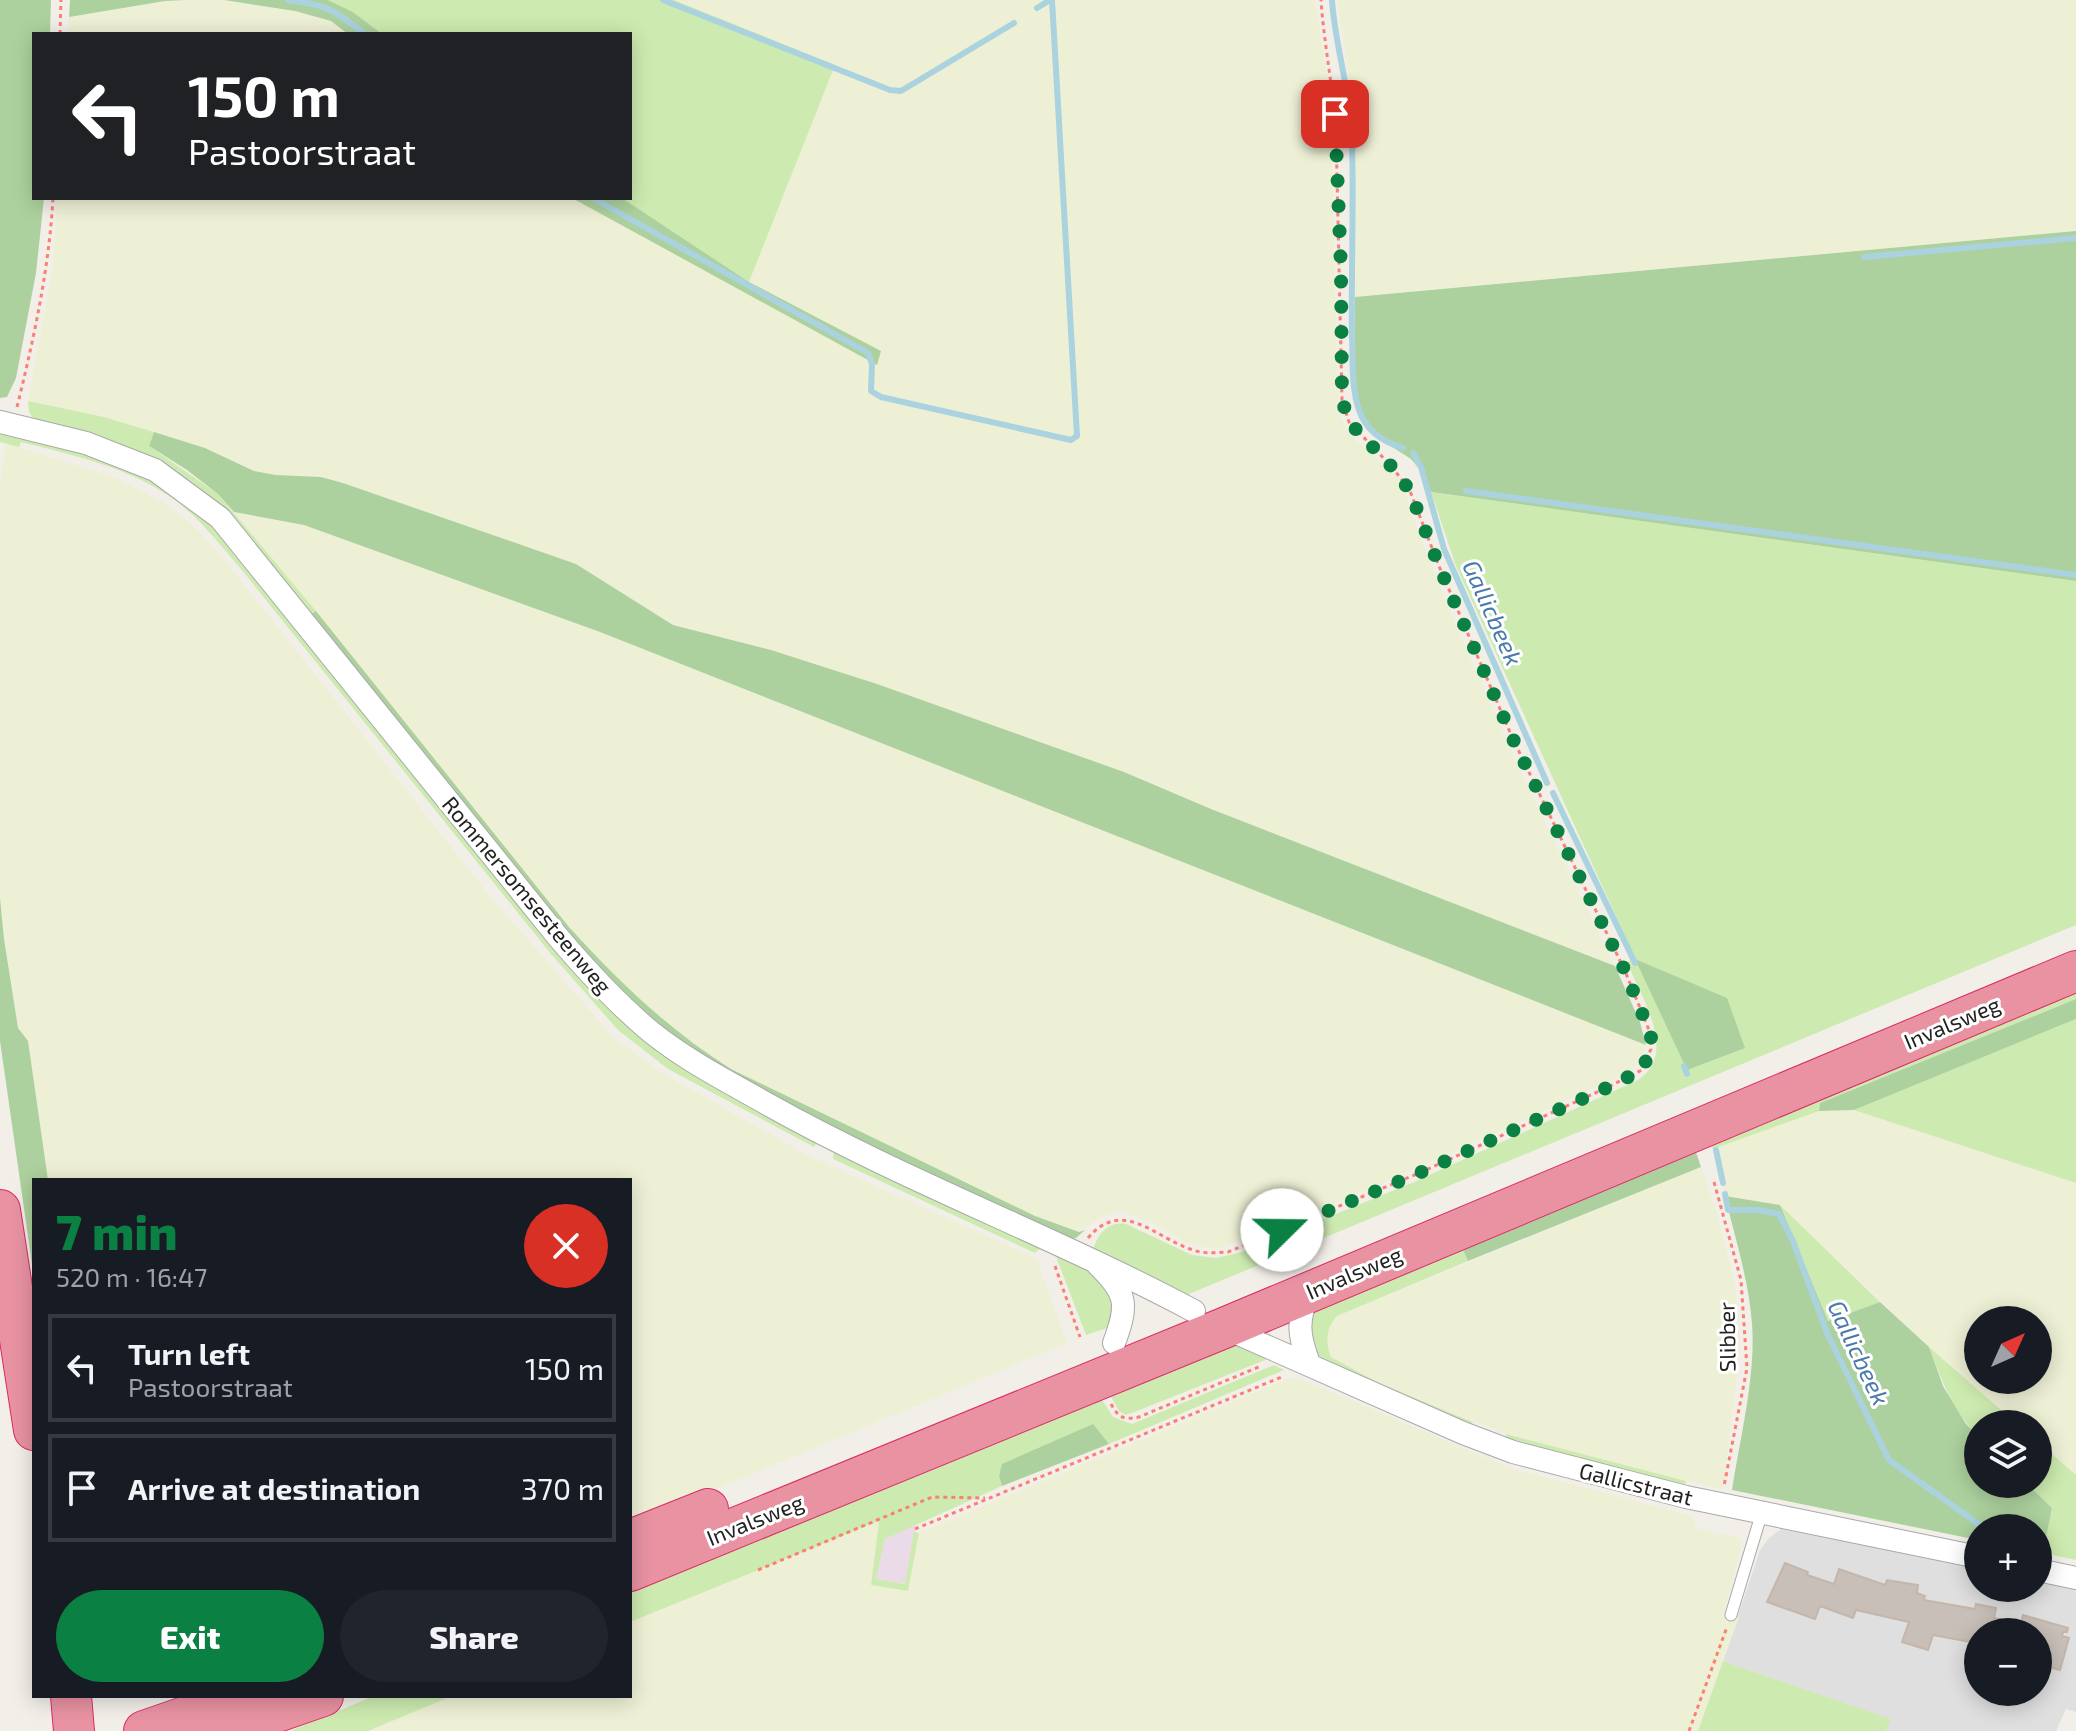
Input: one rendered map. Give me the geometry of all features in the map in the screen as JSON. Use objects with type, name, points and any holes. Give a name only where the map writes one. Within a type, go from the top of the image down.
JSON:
[{"type":"highway","name":"Invalsweg","points":[[632,1570],[2076,943]]},
{"type":"highway","name":"Invalsweg","points":[[632,1539],[1097,1340],[1209,1319],[1309,1292],[2076,971]]},
{"type":"highway","points":[[0,1210],[32,1417]]},
{"type":"highway","points":[[71,1698],[74,1731]]},
{"type":"highway","points":[[147,1731],[239,1698]]},
{"type":"highway","points":[[222,1731],[317,1698]]},
{"type":"highway","points":[[259,1731],[292,1717],[317,1698]]},
{"type":"street","name":"Rommersomsesteenweg","points":[[6,423],[86,443],[155,470],[220,518],[558,937],[603,989],[653,1033],[690,1060],[839,1144],[1097,1264],[1123,1273],[1209,1319]]},
{"type":"street","name":"Rommersomsesteenweg","points":[[1097,1264],[1124,1297],[1122,1321],[1097,1340]]},
{"type":"street","points":[[1309,1292],[1299,1316],[1301,1343],[1309,1363]]},
{"type":"street","name":"Gallicstraat","points":[[1209,1319],[1463,1433],[1513,1452],[1686,1497],[1964,1554]]},
{"type":"street","points":[[2052,1573],[2076,1578]]},
{"type":"lane","points":[[1731,1615],[1762,1512]]},
{"type":"path","points":[[60,32],[61,0]]},
{"type":"path","points":[[1076,1253],[1099,1226],[1126,1219],[1191,1250],[1210,1254],[1228,1252],[1417,1174],[1604,1089],[1642,1070],[1651,1049],[1651,1035],[1625,971],[1512,737],[1410,491],[1393,468],[1349,422],[1345,411],[1341,385],[1336,131],[1321,0]]},
{"type":"path","points":[[6,423],[36,328],[53,200]]},
{"type":"path","name":"Slibber","points":[[1714,1182],[1741,1280],[1747,1368],[1723,1494]]},
{"type":"path","points":[[1048,1239],[1064,1296],[1097,1340]]},
{"type":"path","points":[[915,1529],[1309,1363]]},
{"type":"path","points":[[758,1570],[932,1497],[989,1498]]},
{"type":"path","points":[[1689,1731],[1731,1615]]},
{"type":"shaded area","points":[[916,1524],[906,1584],[876,1579],[885,1538]]},
{"type":"shaded area","points":[[1781,1529],[1964,1564],[1964,1602],[2052,1602],[2052,1582],[2076,1586],[2076,1712],[2066,1709],[2056,1731],[1886,1731],[1890,1719],[1723,1661],[1760,1550]]},
{"type":"green space","points":[[0,0],[51,0],[50,32],[32,32],[32,200],[44,200],[36,273],[16,378],[7,397],[0,398]]},
{"type":"green space","points":[[70,0],[186,0],[69,17]]},
{"type":"green space","points":[[224,0],[295,11],[331,21],[345,32],[68,32],[69,17],[165,1]]},
{"type":"green space","points":[[224,0],[328,0],[353,12],[379,32],[345,32],[331,21],[295,11]]},
{"type":"green space","points":[[328,0],[674,0],[835,65],[749,282],[625,200],[632,200],[632,32],[379,32],[353,12]]},
{"type":"green space","points":[[674,0],[1315,0],[1331,101],[1338,412],[1351,436],[1402,481],[1452,616],[1524,779],[1615,966],[1211,809],[1124,772],[877,684],[771,650],[673,625],[576,564],[343,483],[321,477],[254,471],[205,448],[154,432],[104,417],[28,401],[53,266],[57,200],[576,200],[877,365],[880,351],[749,282],[835,65]]},
{"type":"green space","points":[[1337,0],[2076,0],[2076,231],[1355,297],[1356,157],[1352,100]]},
{"type":"green space","points":[[576,200],[625,200],[749,282],[881,351],[877,365]]},
{"type":"green space","points":[[2076,231],[2076,581],[1431,492],[1411,459],[1386,443],[1358,413],[1355,297]]},
{"type":"green space","points":[[28,401],[104,417],[154,432],[149,446],[218,494],[316,611],[310,615],[153,460],[89,434],[34,419],[29,412]]},
{"type":"green space","points":[[154,432],[205,448],[254,471],[321,477],[343,483],[576,564],[673,625],[771,650],[877,684],[1124,772],[1211,809],[1615,966],[1640,1022],[1646,1045],[600,632],[304,525],[234,512],[218,494],[149,446]]},
{"type":"green space","points":[[0,434],[74,445],[149,474],[218,527],[547,936],[817,1142],[814,1147],[668,1069],[618,1030],[551,954],[241,569],[182,506],[155,487],[118,470],[21,442],[19,447],[0,442]]},
{"type":"green space","points":[[6,443],[116,478],[163,502],[191,523],[220,554],[489,895],[614,1038],[664,1074],[807,1155],[1036,1258],[1067,1343],[632,1524],[632,1178],[48,1178],[28,1041],[18,1028],[0,898],[0,481]]},
{"type":"green space","points":[[1431,492],[2076,581],[2076,925],[1189,1294],[1176,1293],[1093,1251],[1100,1234],[1114,1225],[1126,1224],[1192,1255],[1216,1258],[1242,1252],[1412,1183],[1638,1080],[1650,1069],[1656,1055],[1653,1024],[1627,962],[1635,958],[1456,566]]},
{"type":"green space","points":[[234,512],[304,525],[600,632],[1646,1045],[1641,1059],[1624,1074],[1509,1127],[1332,1205],[1224,1247],[1211,1249],[1185,1242],[1152,1223],[1123,1212],[1102,1217],[1079,1232],[1035,1216],[731,1069],[701,1050],[648,1008],[569,927]]},
{"type":"green space","points":[[316,611],[569,927],[665,1021],[731,1069],[1035,1216],[1079,1232],[1085,1230],[1076,1238],[1065,1240],[839,1132],[680,1044],[599,976],[310,615]]},
{"type":"green space","points":[[0,898],[18,1028],[28,1041],[48,1178],[32,1178],[32,1264],[0,1041]]},
{"type":"green space","points":[[1635,959],[1727,998],[1745,1048],[1687,1070]]},
{"type":"green space","points":[[2076,990],[2076,999],[1820,1103],[1819,1111],[1713,1149],[1710,1142]]},
{"type":"green space","points":[[2076,999],[2076,1019],[1854,1110],[1819,1111],[1820,1103]]},
{"type":"green space","points":[[2076,1019],[2076,1183],[1854,1110]]},
{"type":"green space","points":[[1854,1110],[2076,1183],[2076,1475],[2052,1454],[2052,1410],[2001,1410],[1983,1394],[2052,1394],[2052,1306],[1964,1306],[1964,1378],[1780,1205],[1725,1196],[1713,1149],[1819,1111]]},
{"type":"green space","points":[[837,1151],[1042,1247],[1035,1253],[833,1159]]},
{"type":"green space","points":[[1696,1152],[1701,1167],[1468,1261],[1462,1247]]},
{"type":"green space","points":[[1701,1167],[1715,1206],[1735,1283],[1739,1317],[1740,1351],[1723,1490],[1506,1434],[1379,1383],[1331,1357],[1328,1331],[1330,1323],[1337,1316]]},
{"type":"green space","points":[[1725,1196],[1780,1205],[1828,1321],[1880,1302],[1929,1347],[1943,1386],[1964,1421],[1964,1498],[2042,1498],[2052,1508],[2051,1514],[1964,1514],[1964,1537],[1732,1490],[1750,1385],[1753,1344],[1748,1292]]},
{"type":"green space","points":[[1780,1205],[1880,1302],[1828,1321]]},
{"type":"green space","points":[[1462,1247],[1468,1261],[1337,1316],[1327,1341],[1331,1357],[1379,1383],[1473,1422],[1464,1427],[1318,1359],[1308,1329],[1309,1315],[1318,1306]]},
{"type":"green space","points":[[1055,1254],[1090,1270],[1114,1295],[1110,1327],[1086,1335]]},
{"type":"green space","points":[[1230,1342],[1275,1356],[1125,1415],[1110,1395]]},
{"type":"green space","points":[[1929,1347],[1964,1378],[1964,1394],[1983,1394],[2001,1410],[1964,1410],[1964,1418],[1943,1383]]},
{"type":"green space","points":[[1274,1365],[1284,1370],[1109,1444],[1092,1424],[999,1476],[1002,1486],[885,1539],[876,1579],[905,1584],[914,1532],[919,1533],[908,1591],[871,1585],[879,1521],[632,1621],[632,1591],[1083,1404],[1101,1398],[1113,1417],[1132,1424]]},
{"type":"green space","points":[[1298,1378],[1513,1469],[1693,1516],[1696,1528],[1740,1538],[1741,1547],[1724,1613],[1739,1617],[1698,1731],[368,1731],[447,1698],[632,1698],[632,1621],[880,1521],[871,1585],[908,1591],[919,1533],[1287,1379]]},
{"type":"green space","points":[[1093,1424],[1109,1444],[1002,1486],[999,1476],[1002,1464]]},
{"type":"green space","points":[[1506,1434],[1686,1481],[1684,1489],[1508,1441]]},
{"type":"green space","points":[[2052,1454],[2076,1475],[2076,1560],[2052,1555],[2052,1508],[2042,1498],[2052,1498]]},
{"type":"green space","points":[[1723,1661],[1891,1719],[1886,1731],[1698,1731]]},
{"type":"green space","points":[[369,1698],[447,1698],[368,1731],[290,1731]]},
{"type":"building","points":[[1785,1563],[1834,1584],[1839,1569],[1885,1585],[1887,1580],[1918,1585],[1917,1593],[1925,1596],[1924,1600],[1975,1609],[1976,1604],[1996,1608],[1994,1618],[1964,1618],[1964,1641],[1933,1635],[1928,1650],[1902,1642],[1909,1622],[1856,1610],[1853,1618],[1820,1606],[1815,1619],[1767,1602]]},
{"type":"building","points":[[2052,1623],[2068,1628],[2062,1636],[2069,1638],[2060,1670],[2052,1668]]},
{"type":"waterway","points":[[288,0],[330,10],[362,32]]},
{"type":"waterway","points":[[663,0],[890,90],[901,91],[1014,23]]},
{"type":"waterway","points":[[1037,8],[1050,0]]},
{"type":"waterway","points":[[597,200],[868,353],[872,364],[871,391],[881,397],[1071,440],[1077,436],[1052,0]]},
{"type":"waterway","name":"Gallicbeek","points":[[1332,0],[1351,122],[1355,392],[1359,410],[1371,430],[1382,439],[1403,448]]},
{"type":"waterway","points":[[1864,257],[2076,238]]},
{"type":"waterway","name":"Gallicbeek","points":[[1413,453],[1421,467],[1444,549],[1547,783]]},
{"type":"waterway","points":[[1466,491],[2076,575]]},
{"type":"waterway","name":"Gallicbeek","points":[[1553,793],[1635,963]]},
{"type":"waterway","name":"Gallicbeek","points":[[1684,1066],[1687,1074]]},
{"type":"waterway","name":"Gallicbeek","points":[[1716,1150],[1723,1183]]},
{"type":"waterway","name":"Gallicbeek","points":[[1725,1194],[1728,1210],[1759,1210],[1779,1214],[1793,1241],[1827,1333],[1889,1460],[1964,1514]]},
{"type":"route","points":[[1282,1230],[1417,1174],[1604,1089],[1642,1070],[1651,1049],[1651,1035],[1625,971],[1512,737],[1410,491],[1393,468],[1349,422],[1342,400],[1335,114]]}]
